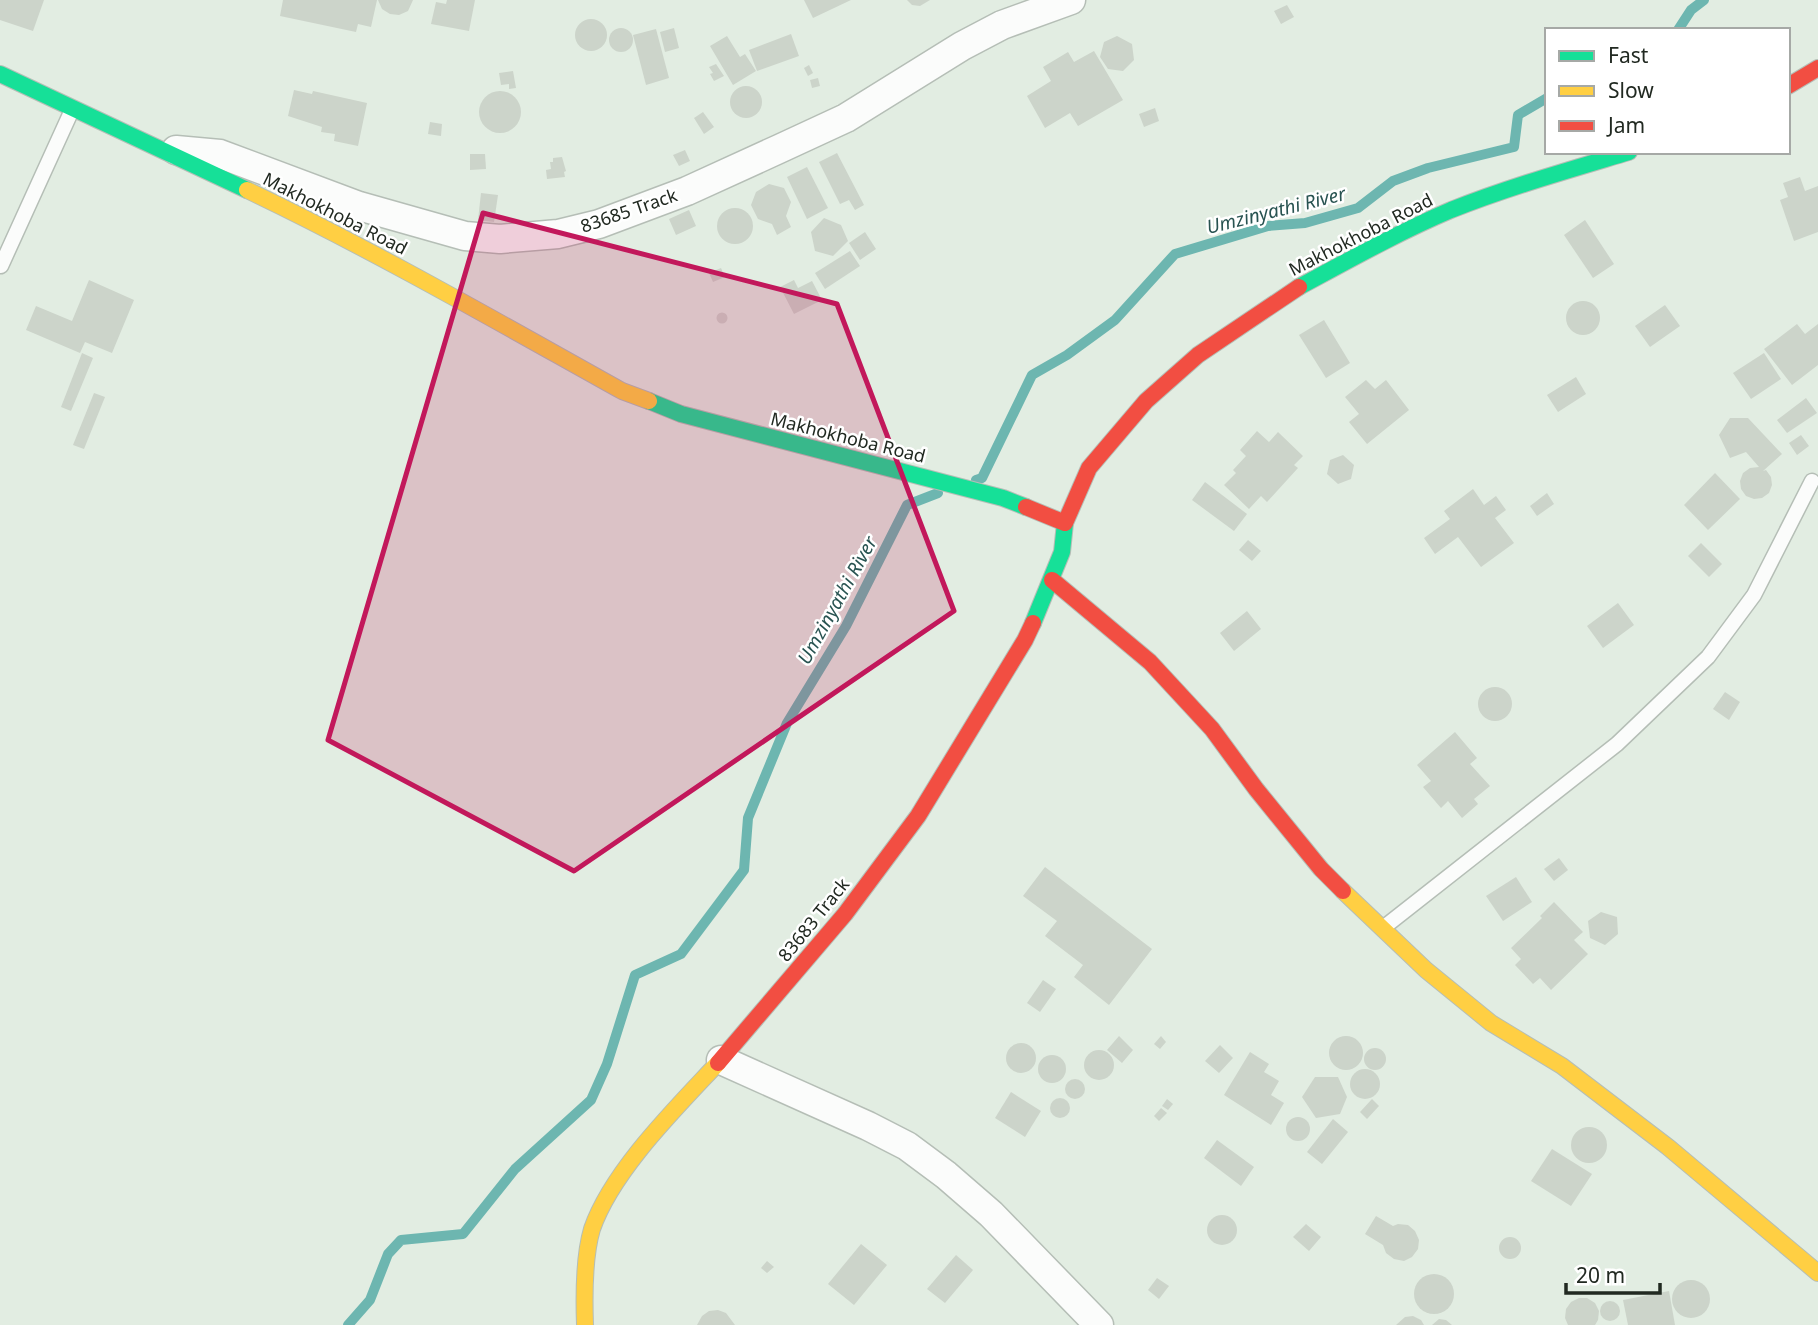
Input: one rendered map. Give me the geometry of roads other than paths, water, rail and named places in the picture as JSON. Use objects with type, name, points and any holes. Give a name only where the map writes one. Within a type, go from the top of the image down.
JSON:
[{"type":"street","name":"83685 Track","points":[[156,149],[220,154],[359,206],[465,236],[500,239],[558,234],[599,224],[687,191],[846,118],[962,46],[1002,25],[1071,0]]},
{"type":"street","points":[[1790,85],[1818,68]]},
{"type":"street","name":"Makhokhoba Road","points":[[0,74],[306,218],[622,391],[681,414],[773,440],[1003,498],[1065,523],[1089,468],[1146,401],[1198,355],[1295,289],[1373,247],[1450,211],[1524,184],[1622,154]]},
{"type":"street","name":"83683 Track","points":[[585,1325],[584,1289],[592,1230],[609,1194],[652,1134],[721,1060],[845,914],[918,816],[1025,640],[1062,552],[1065,523]]},
{"type":"street","points":[[1052,580],[1150,662],[1212,729],[1256,789],[1321,869],[1426,970],[1491,1023],[1562,1066],[1668,1147],[1818,1273]]},
{"type":"street","points":[[721,1060],[907,1146],[991,1214],[1099,1325]]},
{"type":"lane","points":[[1,266],[72,108]]},
{"type":"lane","points":[[1381,929],[1617,744],[1708,657],[1754,595],[1812,481]]},
{"type":"waterway","name":"Umzinyathi River","points":[[1679,28],[1691,10],[1704,0]]},
{"type":"waterway","name":"Umzinyathi River","points":[[976,480],[982,478],[1032,375],[1067,355],[1115,320],[1175,254],[1268,226],[1305,223],[1358,208],[1393,181],[1428,168],[1514,147],[1518,115],[1545,99]]},
{"type":"waterway","name":"Umzinyathi River","points":[[348,1325],[370,1300],[388,1254],[401,1240],[463,1234],[515,1169],[591,1100],[607,1064],[635,975],[681,954],[744,870],[748,818],[787,723],[846,626],[907,505],[938,493]]}]
